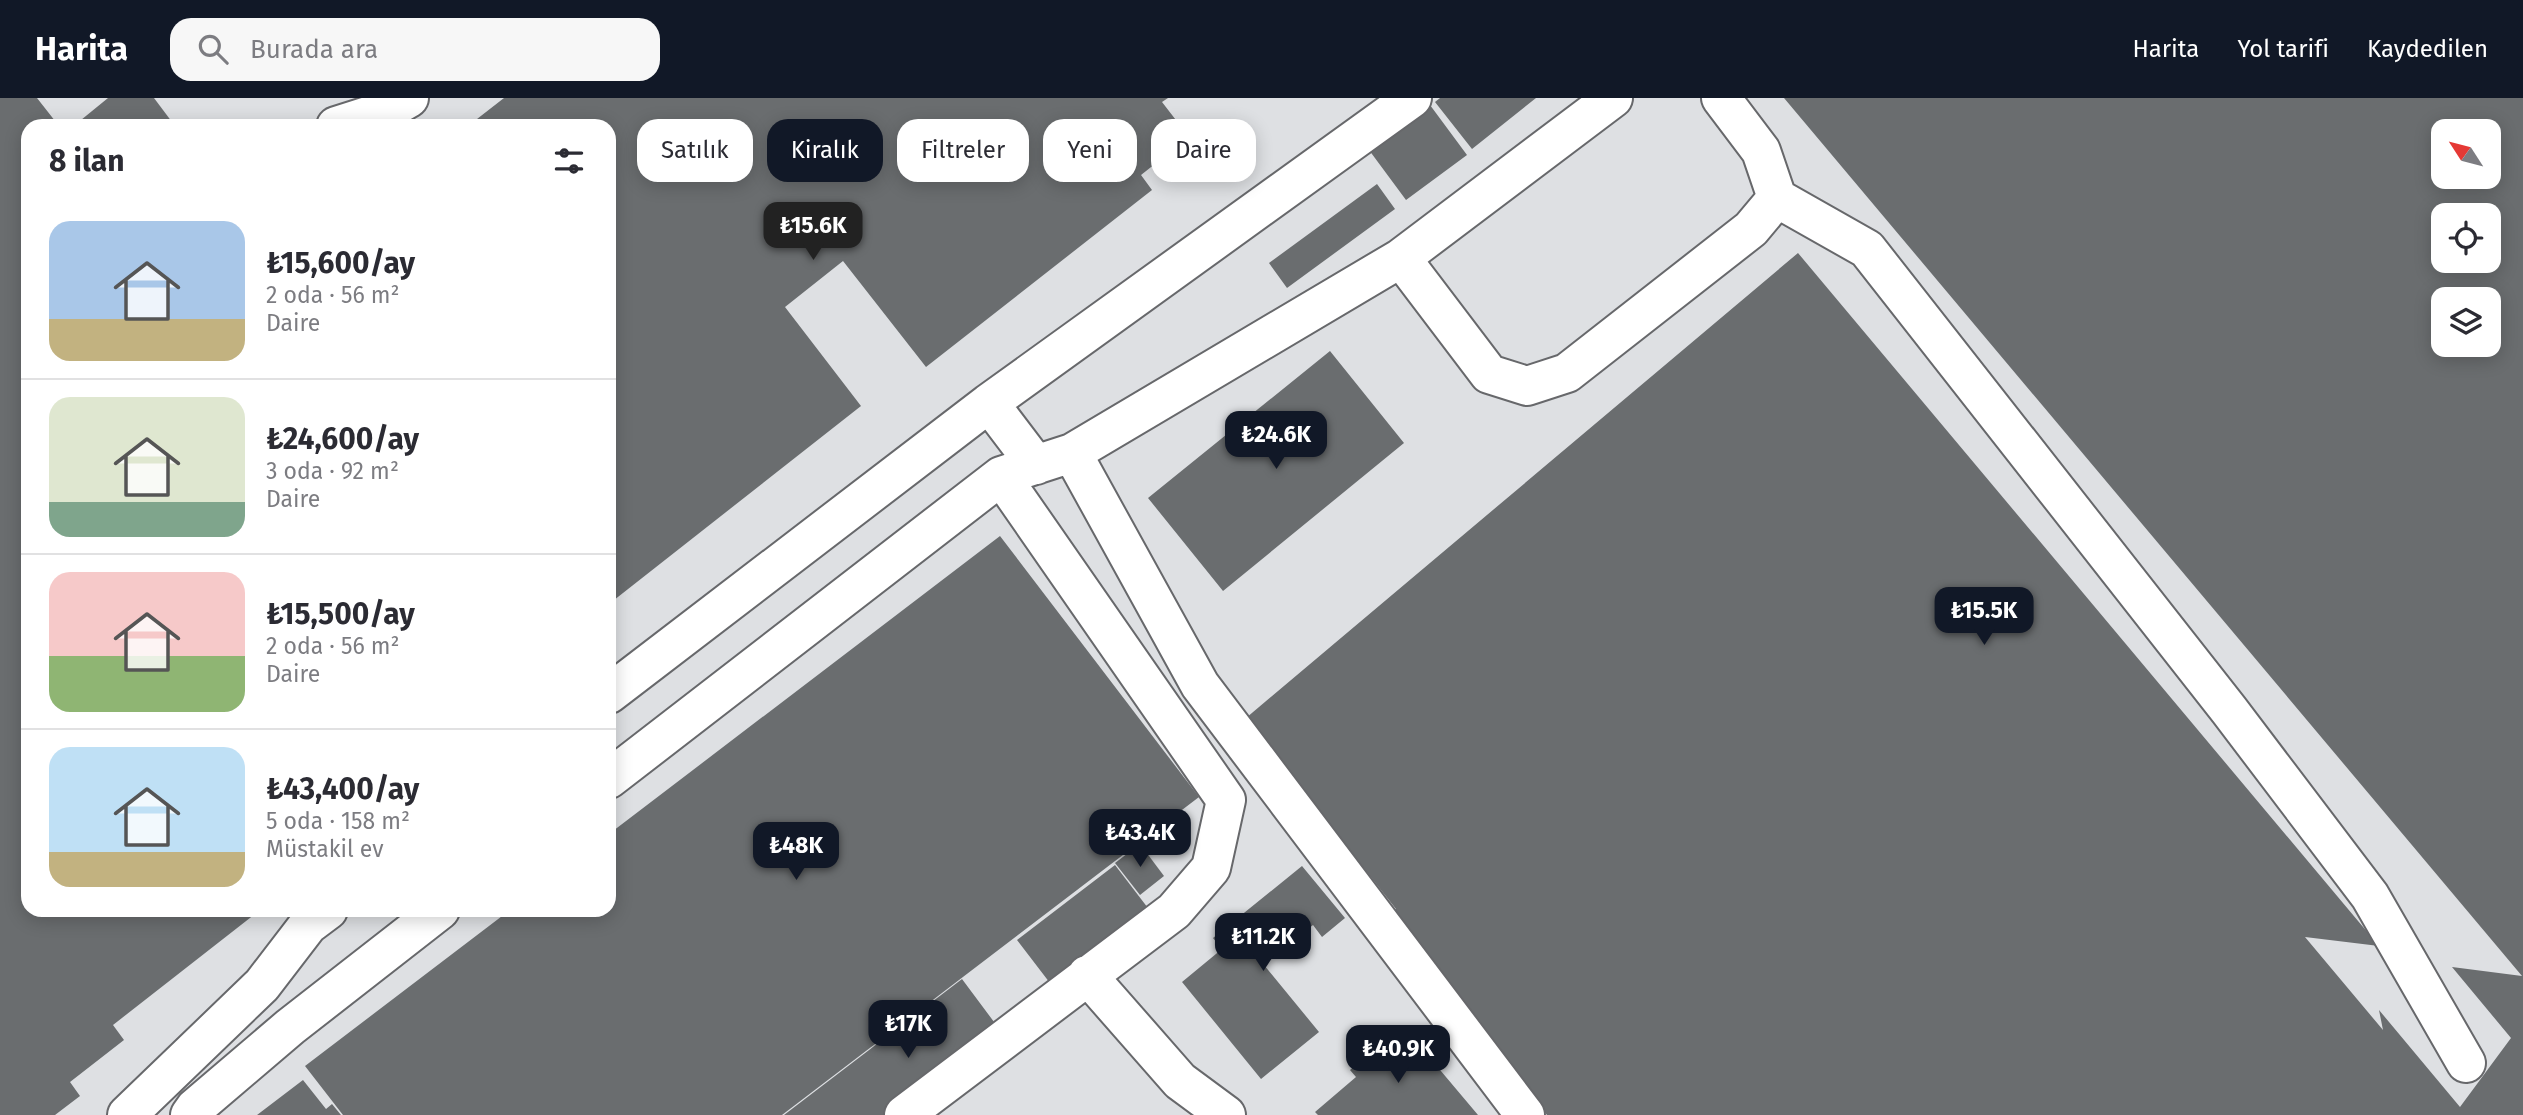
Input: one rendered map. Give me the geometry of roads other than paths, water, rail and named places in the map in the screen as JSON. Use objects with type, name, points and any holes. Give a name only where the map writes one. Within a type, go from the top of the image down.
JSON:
[{"type":"lane","points":[[358,119],[390,109],[409,98]]},
{"type":"lane","points":[[616,689],[989,402],[1412,98]]},
{"type":"lane","points":[[616,774],[1001,476],[1054,459],[1401,258],[1613,98]]},
{"type":"lane","points":[[1721,98],[1761,150],[1777,198],[1867,249],[2220,699],[2370,896],[2466,1063]]},
{"type":"lane","points":[[1401,258],[1489,374],[1527,386],[1567,373],[1751,229],[1777,198]]},
{"type":"lane","points":[[989,402],[1054,459],[1200,685],[1525,1115]]},
{"type":"lane","points":[[904,1115],[1174,911],[1212,868],[1226,800],[1001,476]]},
{"type":"lane","points":[[127,1115],[262,985],[308,925],[319,917]]},
{"type":"lane","points":[[190,1115],[290,1027],[431,917]]},
{"type":"lane","points":[[1087,975],[1180,1082],[1226,1115]]},
{"type":"lane","points":[[262,985],[290,1027]]}]
